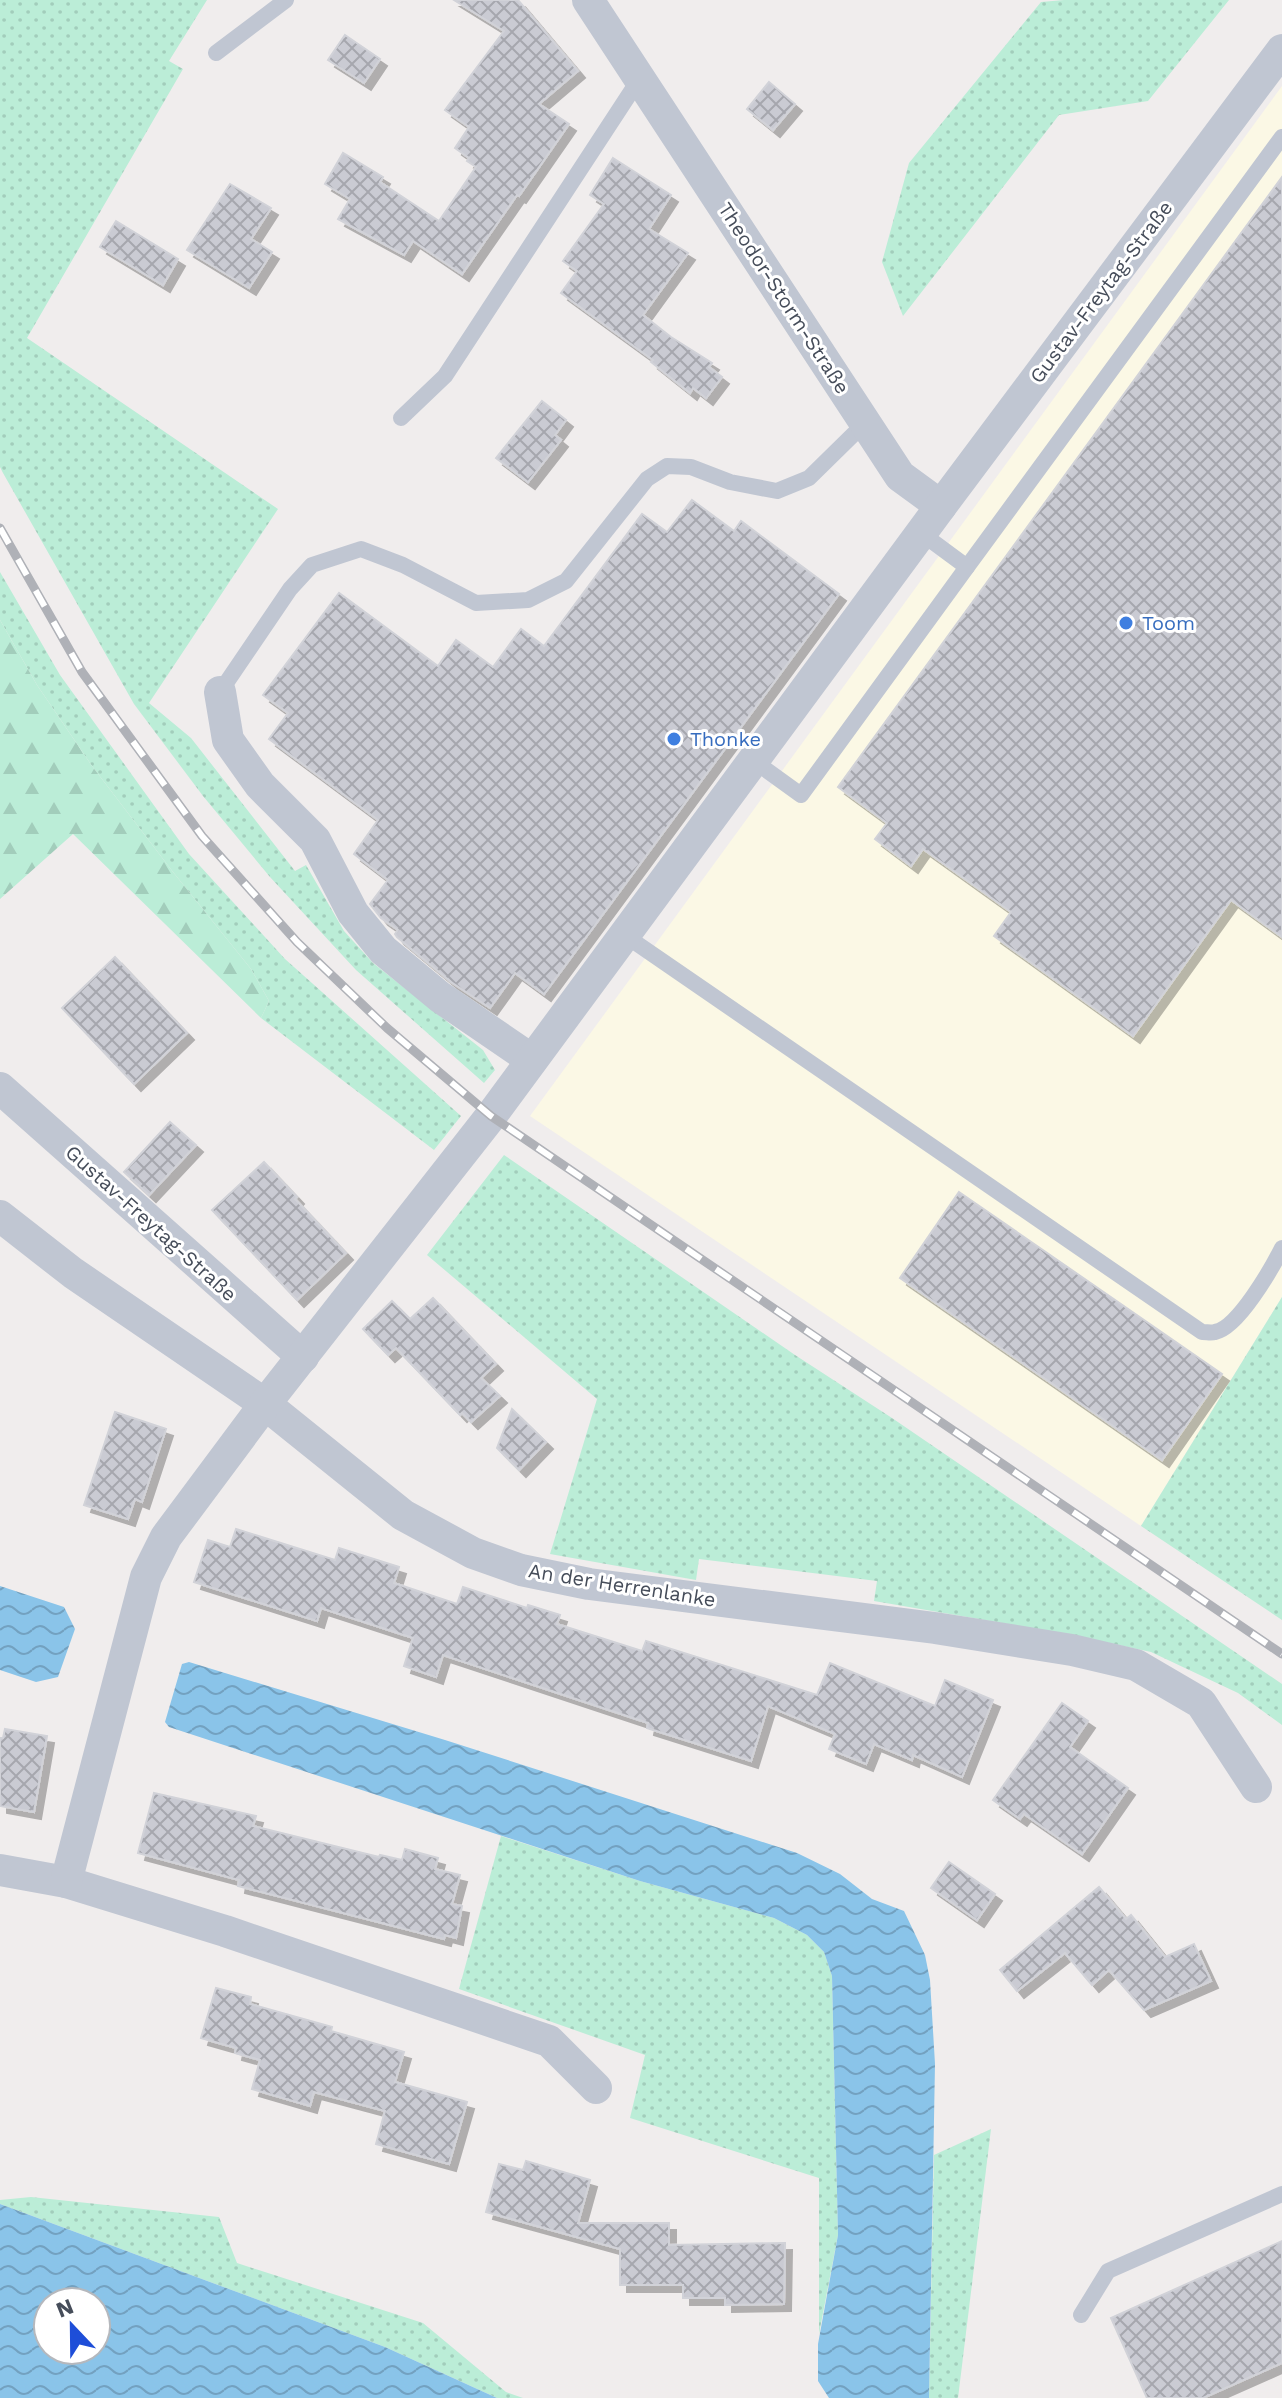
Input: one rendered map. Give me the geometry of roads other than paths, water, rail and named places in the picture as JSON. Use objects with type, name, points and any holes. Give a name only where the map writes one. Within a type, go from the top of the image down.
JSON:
[{"type":"street","name":"Theodor-Storm-Straße","points":[[588,0],[900,476],[941,506]]},
{"type":"street","name":"Gustav-Freytag-Straße","points":[[265,1404],[482,1128],[1282,50]]},
{"type":"street","points":[[220,692],[228,740],[260,785],[315,840],[353,913],[383,950],[440,997],[532,1060]]},
{"type":"street","name":"Gustav-Freytag-Straße","points":[[0,1088],[303,1357]]},
{"type":"street","points":[[0,1216],[73,1273],[265,1404],[166,1537],[146,1577],[66,1882]]},
{"type":"street","name":"An der Herrenlanke","points":[[265,1404],[403,1515],[473,1553],[521,1570],[589,1584],[935,1628],[1072,1650],[1136,1665],[1201,1703],[1256,1787]]},
{"type":"street","points":[[0,1870],[66,1882],[225,1931],[549,2041],[596,2088]]},
{"type":"lane","points":[[216,53],[286,0]]},
{"type":"lane","points":[[401,418],[445,376],[640,78]]},
{"type":"lane","points":[[754,761],[801,795],[1282,137]]},
{"type":"lane","points":[[220,692],[290,589],[312,565],[361,549],[403,565],[476,603],[528,600],[566,581],[647,479],[667,466],[691,467],[730,482],[777,491],[809,478],[865,423]]},
{"type":"lane","points":[[921,533],[967,567]]},
{"type":"lane","points":[[623,934],[1202,1332],[1218,1332],[1233,1321],[1269,1274],[1282,1248]]},
{"type":"lane","points":[[1081,2315],[1108,2271],[1282,2194]]},
{"type":"water","points":[[0,1586],[64,1607],[75,1629],[58,1677],[36,1682],[0,1670]]},
{"type":"water","points":[[189,1662],[797,1853],[840,1874],[872,1899],[904,1911],[925,1955],[930,1980],[935,2064],[929,2398],[829,2398],[818,2381],[818,2344],[838,2235],[832,1976],[824,1952],[807,1935],[774,1918],[640,1881],[169,1727],[165,1722],[182,1664]]},
{"type":"water","points":[[0,2204],[385,2347],[497,2398],[0,2398]]},
{"type":"railway","points":[[0,528],[82,672],[202,836],[297,942],[387,1028],[491,1116],[1282,1654]]},
{"type":"place","name":"Toom","points":[[1126,623]]},
{"type":"place","name":"Thonke","points":[[674,739]]}]
